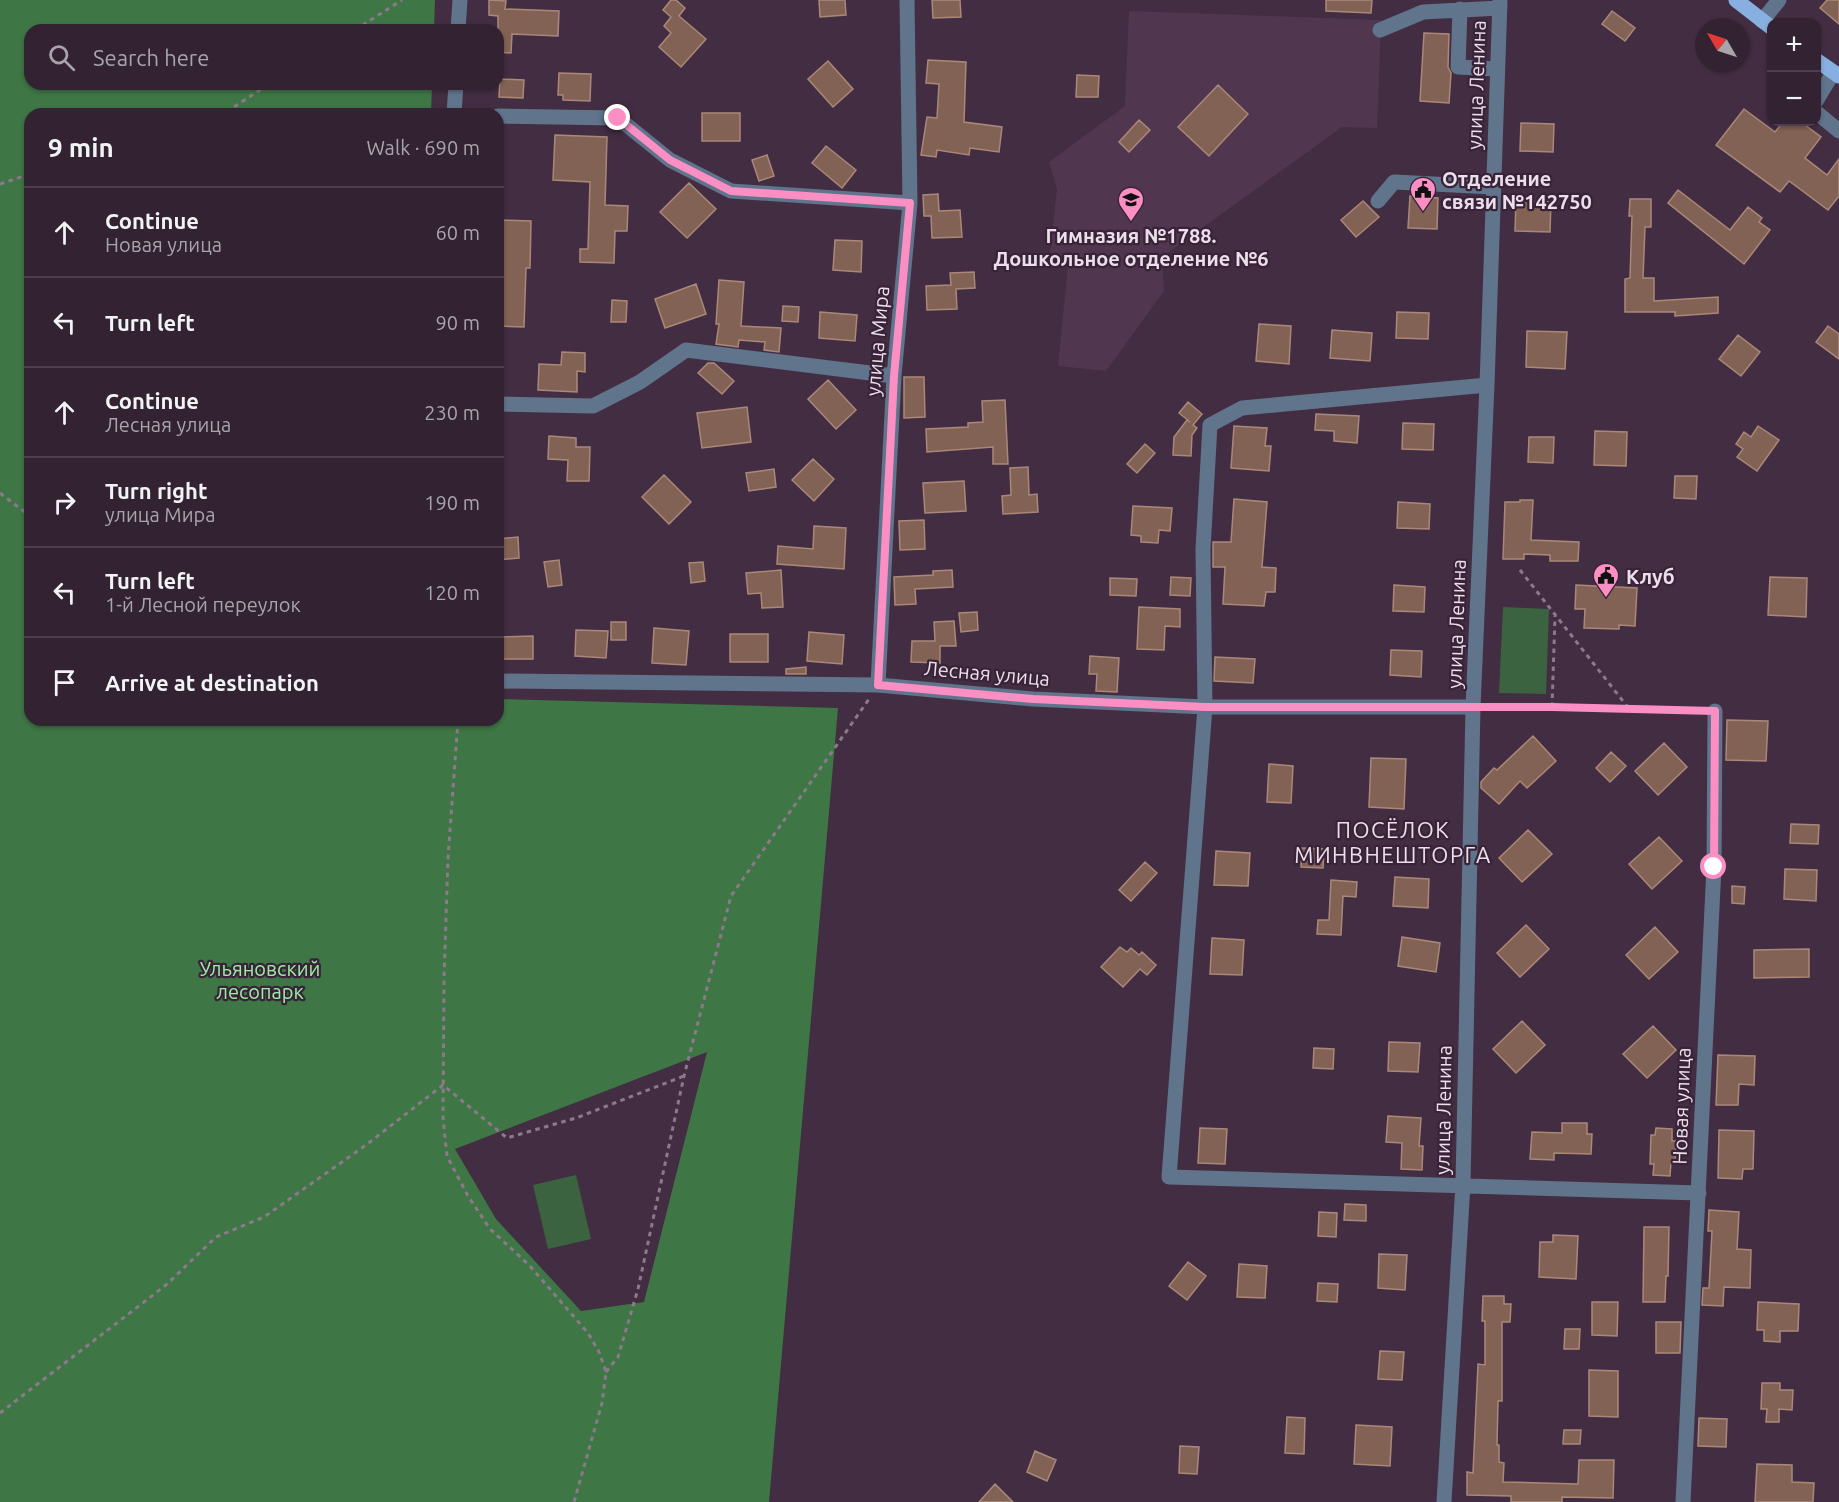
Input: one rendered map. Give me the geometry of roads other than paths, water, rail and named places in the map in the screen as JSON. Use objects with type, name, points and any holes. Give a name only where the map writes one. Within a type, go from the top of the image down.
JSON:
[{"type":"main road","points":[[1736,0],[1767,24]]},
{"type":"main road","points":[[1821,64],[1836,74]]},
{"type":"street","points":[[458,24],[460,0]]},
{"type":"street","name":"улица Мира","points":[[878,685],[894,376],[910,203],[907,0]]},
{"type":"street","points":[[1770,18],[1779,0]]},
{"type":"street","points":[[1380,30],[1423,12],[1500,4]]},
{"type":"street","name":"улица Ленина","points":[[1444,1502],[1462,1184],[1473,707],[1500,4]]},
{"type":"street","points":[[1460,9],[1458,67],[1497,69]]},
{"type":"street","points":[[1821,94],[1836,74]]},
{"type":"street","points":[[454,108],[456,90]]},
{"type":"street","points":[[504,116],[618,118],[670,160],[731,191],[910,203]]},
{"type":"street","points":[[1821,116],[1839,131]]},
{"type":"street","points":[[1378,201],[1394,182],[1493,187]]},
{"type":"street","points":[[504,404],[593,406],[640,382],[686,350],[894,376]]},
{"type":"street","points":[[1487,385],[1242,408],[1210,424],[1203,549],[1205,707],[1169,1177],[1462,1184],[1699,1193]]},
{"type":"street","name":"Лесная улица","points":[[504,681],[878,685],[1033,699],[1205,707],[1473,707]]},
{"type":"street","name":"Новая улица","points":[[1683,1502],[1714,867],[1715,711]]},
{"type":"place","name":"Отделение связи №142750","points":[[1423,213]]},
{"type":"place","name":"Гимназия №1788. Дошкольное отделение №6","points":[[1131,223]]},
{"type":"place","name":"Клуб","points":[[1606,599]]},
{"type":"district","name":"ПОСЁЛОК МИНВНЕШТОРГА","points":[[1393,842]]},
{"type":"park label","name":"Ульяновский лесопарк","points":[[260,980]]}]
